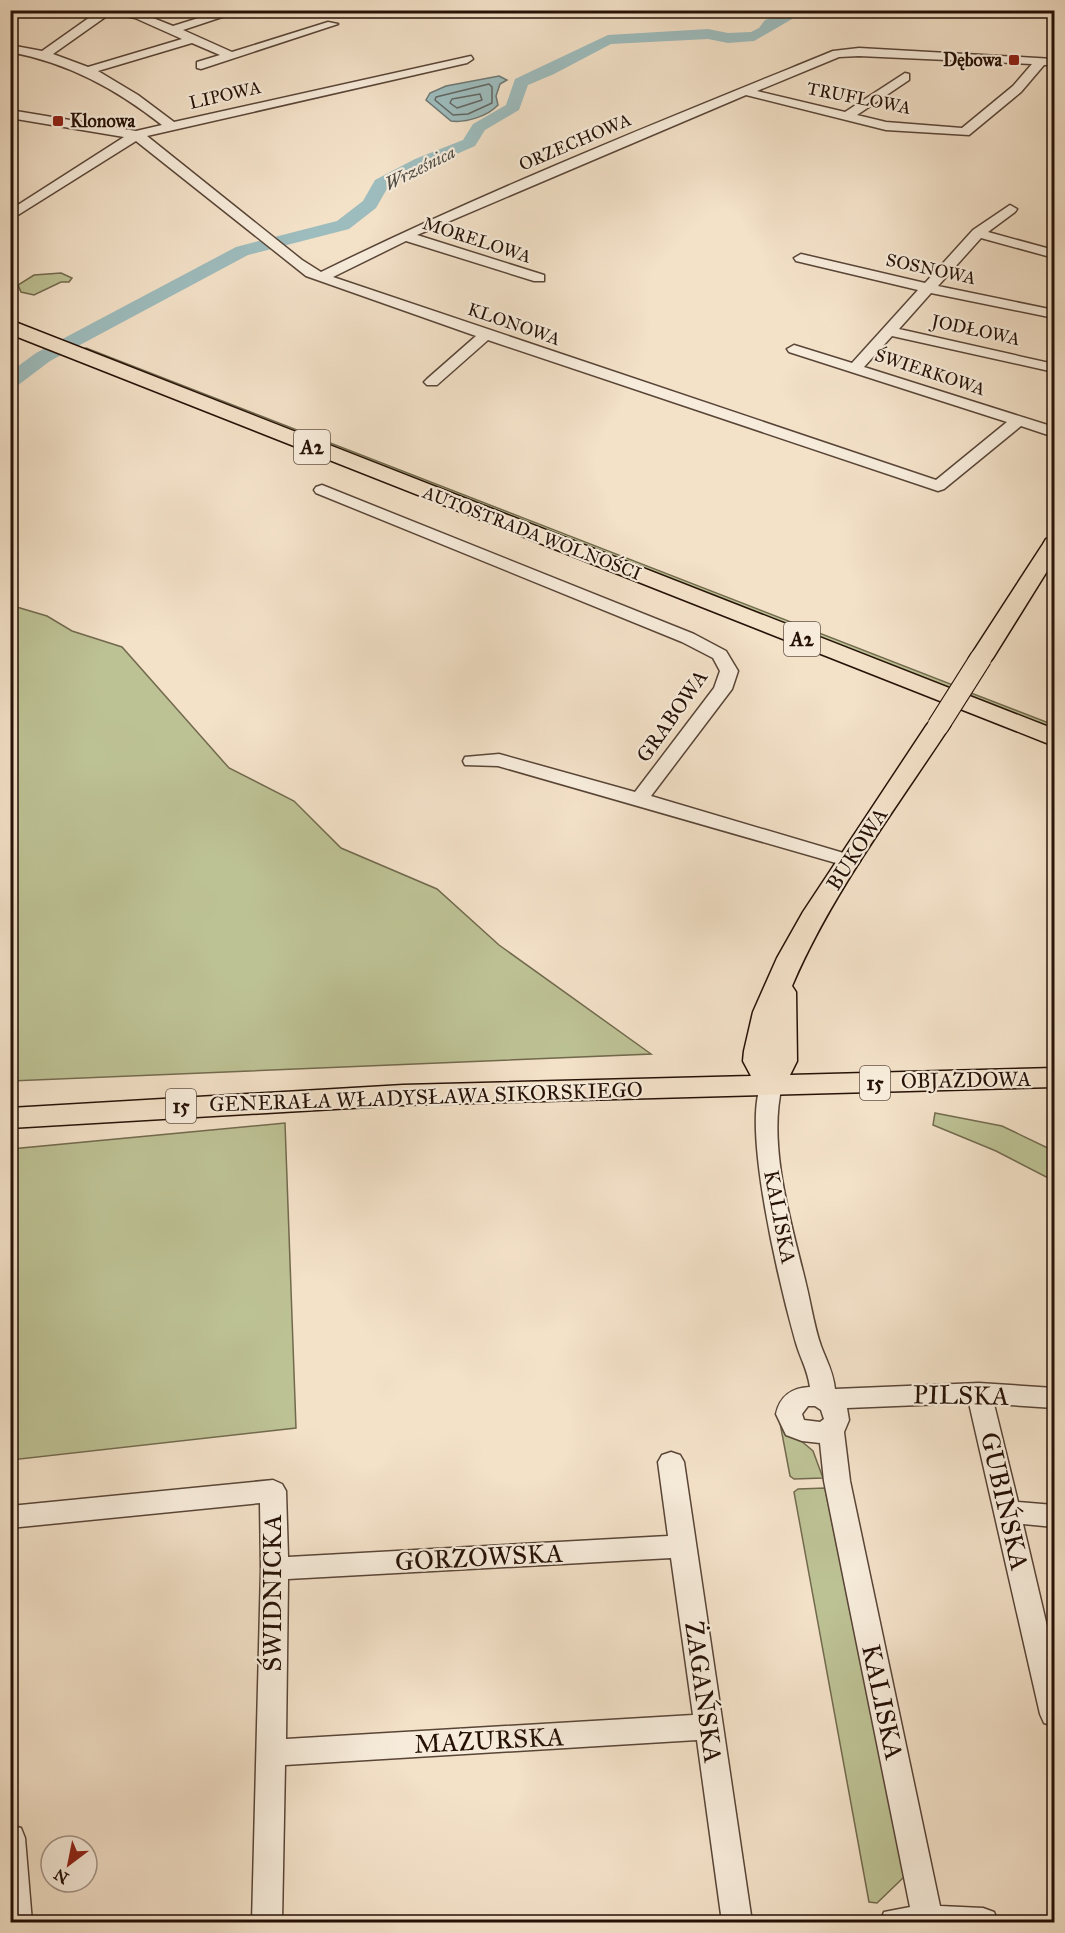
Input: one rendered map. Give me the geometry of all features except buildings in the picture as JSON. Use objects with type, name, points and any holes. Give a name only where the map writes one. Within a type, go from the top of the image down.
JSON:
[{"type":"highway","name":"AUTOSTRADA WOLNOŚCI","points":[[10,312],[53,336],[83,349],[1054,738]]},
{"type":"highway","name":"AUTOSTRADA WOLNOŚCI","points":[[10,326],[53,336]]},
{"type":"highway","name":"AUTOSTRADA WOLNOŚCI","points":[[83,349],[1054,720]]},
{"type":"main road","name":"BUKOWA","points":[[771,1086],[783,1061],[780,1044],[783,976],[801,938],[1054,544]]},
{"type":"main road","name":"OBJAZDOWA","points":[[771,1086],[1054,1078]]},
{"type":"main road","name":"GENERAŁA WŁADYSŁAWA SIKORSKIEGO","points":[[10,1118],[403,1095],[771,1086]]},
{"type":"street","points":[[45,54],[108,10]]},
{"type":"street","points":[[114,10],[138,15],[232,56]]},
{"type":"street","points":[[172,30],[238,10]]},
{"type":"street","points":[[384,10],[389,11]]},
{"type":"street","points":[[201,65],[332,24]]},
{"type":"street","points":[[89,70],[193,39]]},
{"type":"street","points":[[10,48],[45,54],[89,70],[116,84],[171,126]]},
{"type":"street","name":"ORZECHOWA","points":[[322,278],[405,236],[604,149],[847,52],[1040,62]]},
{"type":"street","name":"LIPOWA","points":[[10,216],[136,135],[467,59]]},
{"type":"street","points":[[1040,62],[1054,62]]},
{"type":"street","name":"TRUFLOWA","points":[[747,92],[886,126],[965,132],[1017,89],[1040,62]]},
{"type":"street","points":[[846,117],[905,77]]},
{"type":"street","name":"KLONOWA","points":[[10,114],[136,135],[154,146],[311,273],[322,278],[938,486],[1019,420]]},
{"type":"street","points":[[855,368],[978,233],[1010,209]]},
{"type":"street","points":[[978,233],[1054,254]]},
{"type":"street","name":"MORELOWA","points":[[405,236],[539,278]]},
{"type":"street","name":"SOSNOWA","points":[[801,258],[1054,315]]},
{"type":"street","name":"JODŁOWA","points":[[889,331],[1054,368]]},
{"type":"street","points":[[432,382],[486,335]]},
{"type":"street","name":"ŚWIERKOWA","points":[[794,349],[1054,432]]},
{"type":"street","name":"GRABOWA","points":[[322,490],[688,638],[720,655],[729,671],[723,689],[639,799]]},
{"type":"street","points":[[472,761],[499,760],[850,861]]},
{"type":"street","name":"KALISKA","points":[[771,1086],[767,1125],[770,1165],[777,1212],[809,1346],[807,1381],[824,1411],[927,1921]]},
{"type":"street","name":"PILSKA","points":[[824,1411],[846,1407],[867,1396],[978,1393],[1054,1398]]},
{"type":"street","name":"GUBIŃSKA","points":[[978,1393],[1054,1714]]},
{"type":"street","name":"KALISKA","points":[[824,1411],[791,1405],[788,1416],[795,1427],[804,1432],[837,1481]]},
{"type":"street","points":[[804,1432],[817,1434],[824,1411]]},
{"type":"street","name":"ŻAGAŃSKA","points":[[671,1462],[737,1923]]},
{"type":"street","name":"ŚWIDNICKA","points":[[10,1517],[273,1491],[274,1569],[267,1923]]},
{"type":"street","points":[[1007,1512],[1054,1516]]},
{"type":"street","name":"GORZOWSKA","points":[[274,1569],[684,1546]]},
{"type":"street","name":"MAZURSKA","points":[[270,1753],[709,1727]]},
{"type":"street","points":[[10,1838],[17,1923]]},
{"type":"street","points":[[896,1923],[927,1921],[983,1923]]},
{"type":"green space","points":[[61,273],[72,278],[69,282],[61,282],[34,295],[21,292],[18,285],[34,275]]},
{"type":"green space","points":[[86,348],[953,685],[948,691],[81,350]]},
{"type":"green space","points":[[10,605],[47,616],[72,631],[122,647],[229,768],[294,801],[341,848],[437,889],[499,945],[651,1054],[11,1081]]},
{"type":"green space","points":[[971,693],[1054,725],[1054,732],[968,698]]},
{"type":"green space","points":[[935,1113],[1002,1126],[1054,1151],[1054,1181],[996,1151],[933,1125]]},
{"type":"green space","points":[[285,1123],[296,1428],[11,1460],[11,1149]]},
{"type":"green space","points":[[780,1423],[813,1451],[823,1478],[794,1479],[790,1476]]},
{"type":"green space","points":[[825,1488],[904,1877],[877,1903],[869,1902],[794,1492],[798,1489]]},
{"type":"water","points":[[499,76],[507,80],[500,84],[496,96],[498,105],[476,118],[451,121],[426,100],[430,93],[446,86]]},
{"type":"waterway","name":"Wrześnica","points":[[10,382],[43,357],[242,251],[343,225],[370,204],[381,184],[421,163],[469,143],[479,127],[513,107],[521,82],[549,71],[608,40],[708,34],[728,38],[754,36],[764,31],[770,23],[792,15],[791,10]]},
{"type":"place","name":"Dębowa","points":[[1014,60]]},
{"type":"place","name":"Klonowa","points":[[58,121]]}]
